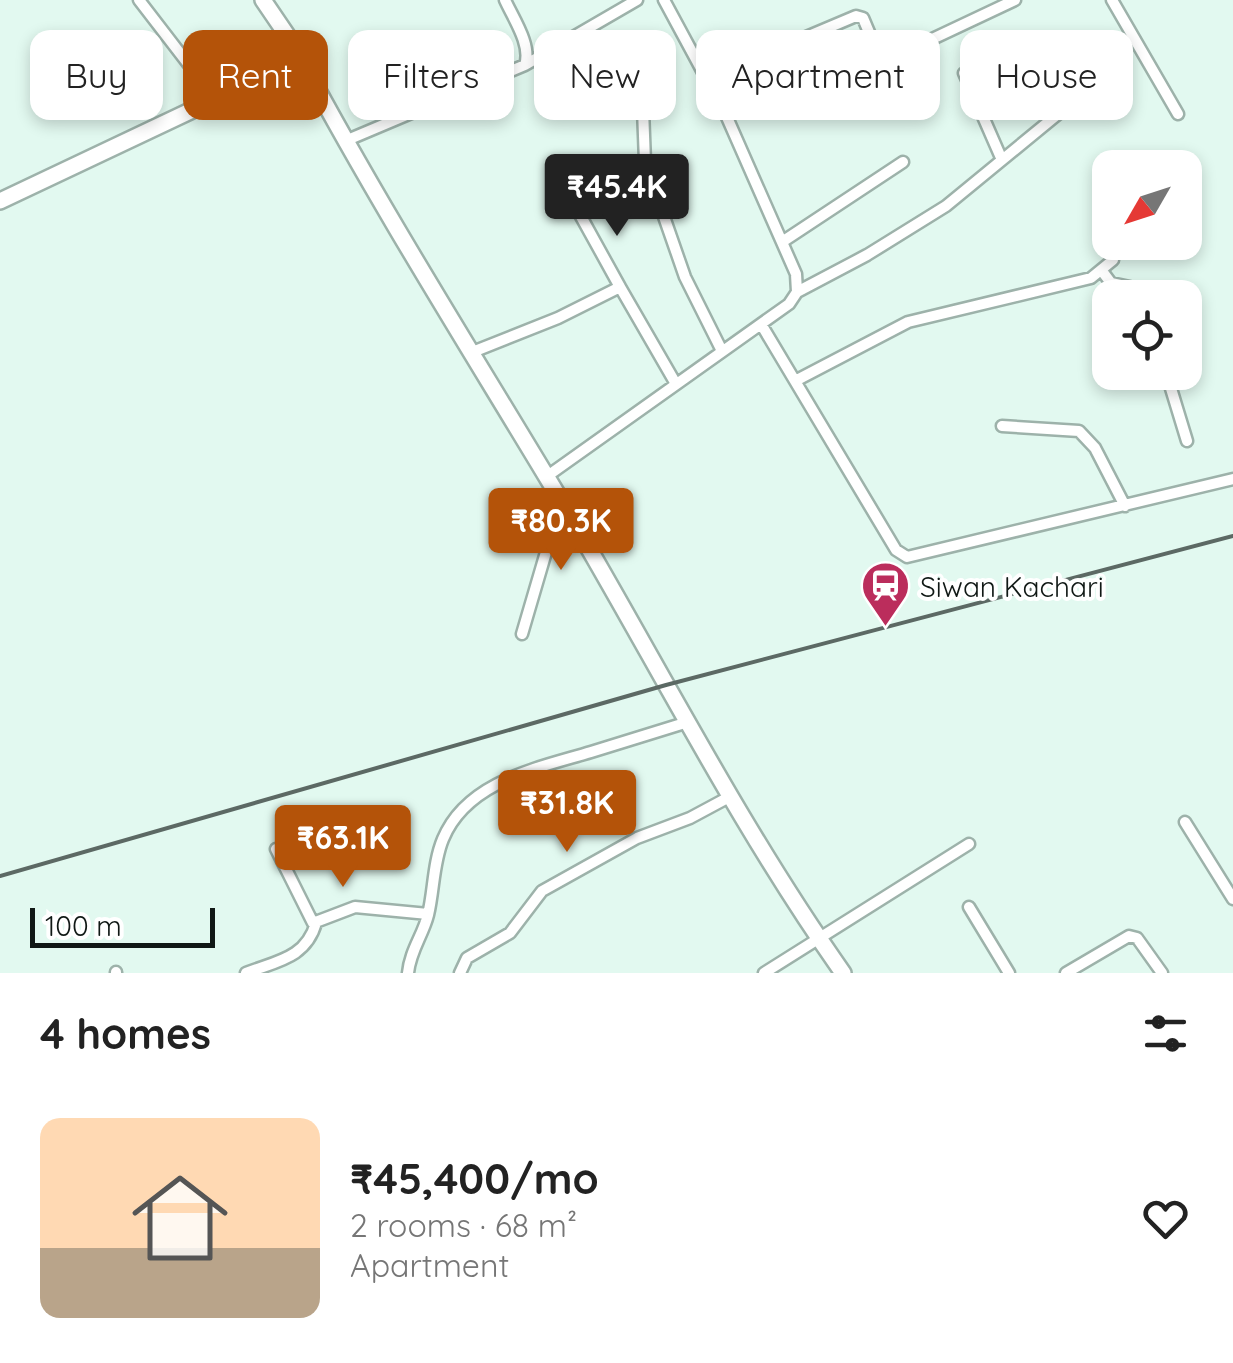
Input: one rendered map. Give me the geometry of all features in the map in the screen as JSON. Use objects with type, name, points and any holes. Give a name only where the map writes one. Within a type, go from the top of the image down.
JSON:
[{"type":"main road","points":[[269,3],[284,30]]},
{"type":"main road","points":[[328,110],[731,796],[843,973]]},
{"type":"main road","points":[[0,201],[183,115]]},
{"type":"street","points":[[139,0],[183,57]]},
{"type":"street","points":[[505,0],[524,42],[528,56],[524,65]]},
{"type":"street","points":[[344,141],[524,65],[637,0]]},
{"type":"street","points":[[664,0],[696,57]]},
{"type":"street","points":[[940,36],[1016,0]]},
{"type":"street","points":[[1112,0],[1178,114]]},
{"type":"street","points":[[823,30],[856,16],[862,18],[867,30]]},
{"type":"street","points":[[644,120],[646,162],[685,277],[722,351]]},
{"type":"street","points":[[727,120],[796,274],[797,292]]},
{"type":"street","points":[[985,120],[1002,160]]},
{"type":"street","points":[[546,477],[789,304],[797,292],[946,206],[1051,120]]},
{"type":"street","points":[[782,242],[903,162]]},
{"type":"street","points":[[578,211],[676,384]]},
{"type":"street","points":[[795,380],[908,322],[1074,284],[1102,272],[1114,260]]},
{"type":"street","points":[[1102,272],[1109,280]]},
{"type":"street","points":[[470,353],[558,318],[620,286]]},
{"type":"street","points":[[761,324],[896,550],[906,556],[1233,480]]},
{"type":"street","points":[[1172,390],[1188,442]]},
{"type":"street","points":[[1002,426],[1078,430],[1095,448],[1125,506]]},
{"type":"street","points":[[522,634],[561,501]]},
{"type":"street","points":[[408,973],[428,914],[434,866],[443,838],[456,816],[486,790],[515,775],[688,722]]},
{"type":"street","points":[[460,973],[468,958],[510,932],[542,892],[637,838],[690,818],[731,796]]},
{"type":"street","points":[[1185,822],[1233,899]]},
{"type":"street","points":[[764,973],[969,844]]},
{"type":"street","points":[[276,849],[310,920],[316,923],[355,907],[428,914]]},
{"type":"street","points":[[969,907],[1009,973]]},
{"type":"street","points":[[246,973],[298,953],[310,943],[316,923]]},
{"type":"street","points":[[1066,973],[1129,936],[1137,938],[1158,971]]},
{"type":"railway","points":[[0,876],[666,685],[1233,536]]},
{"type":"place","name":"Siwan Kachari","points":[[885,628]]}]
